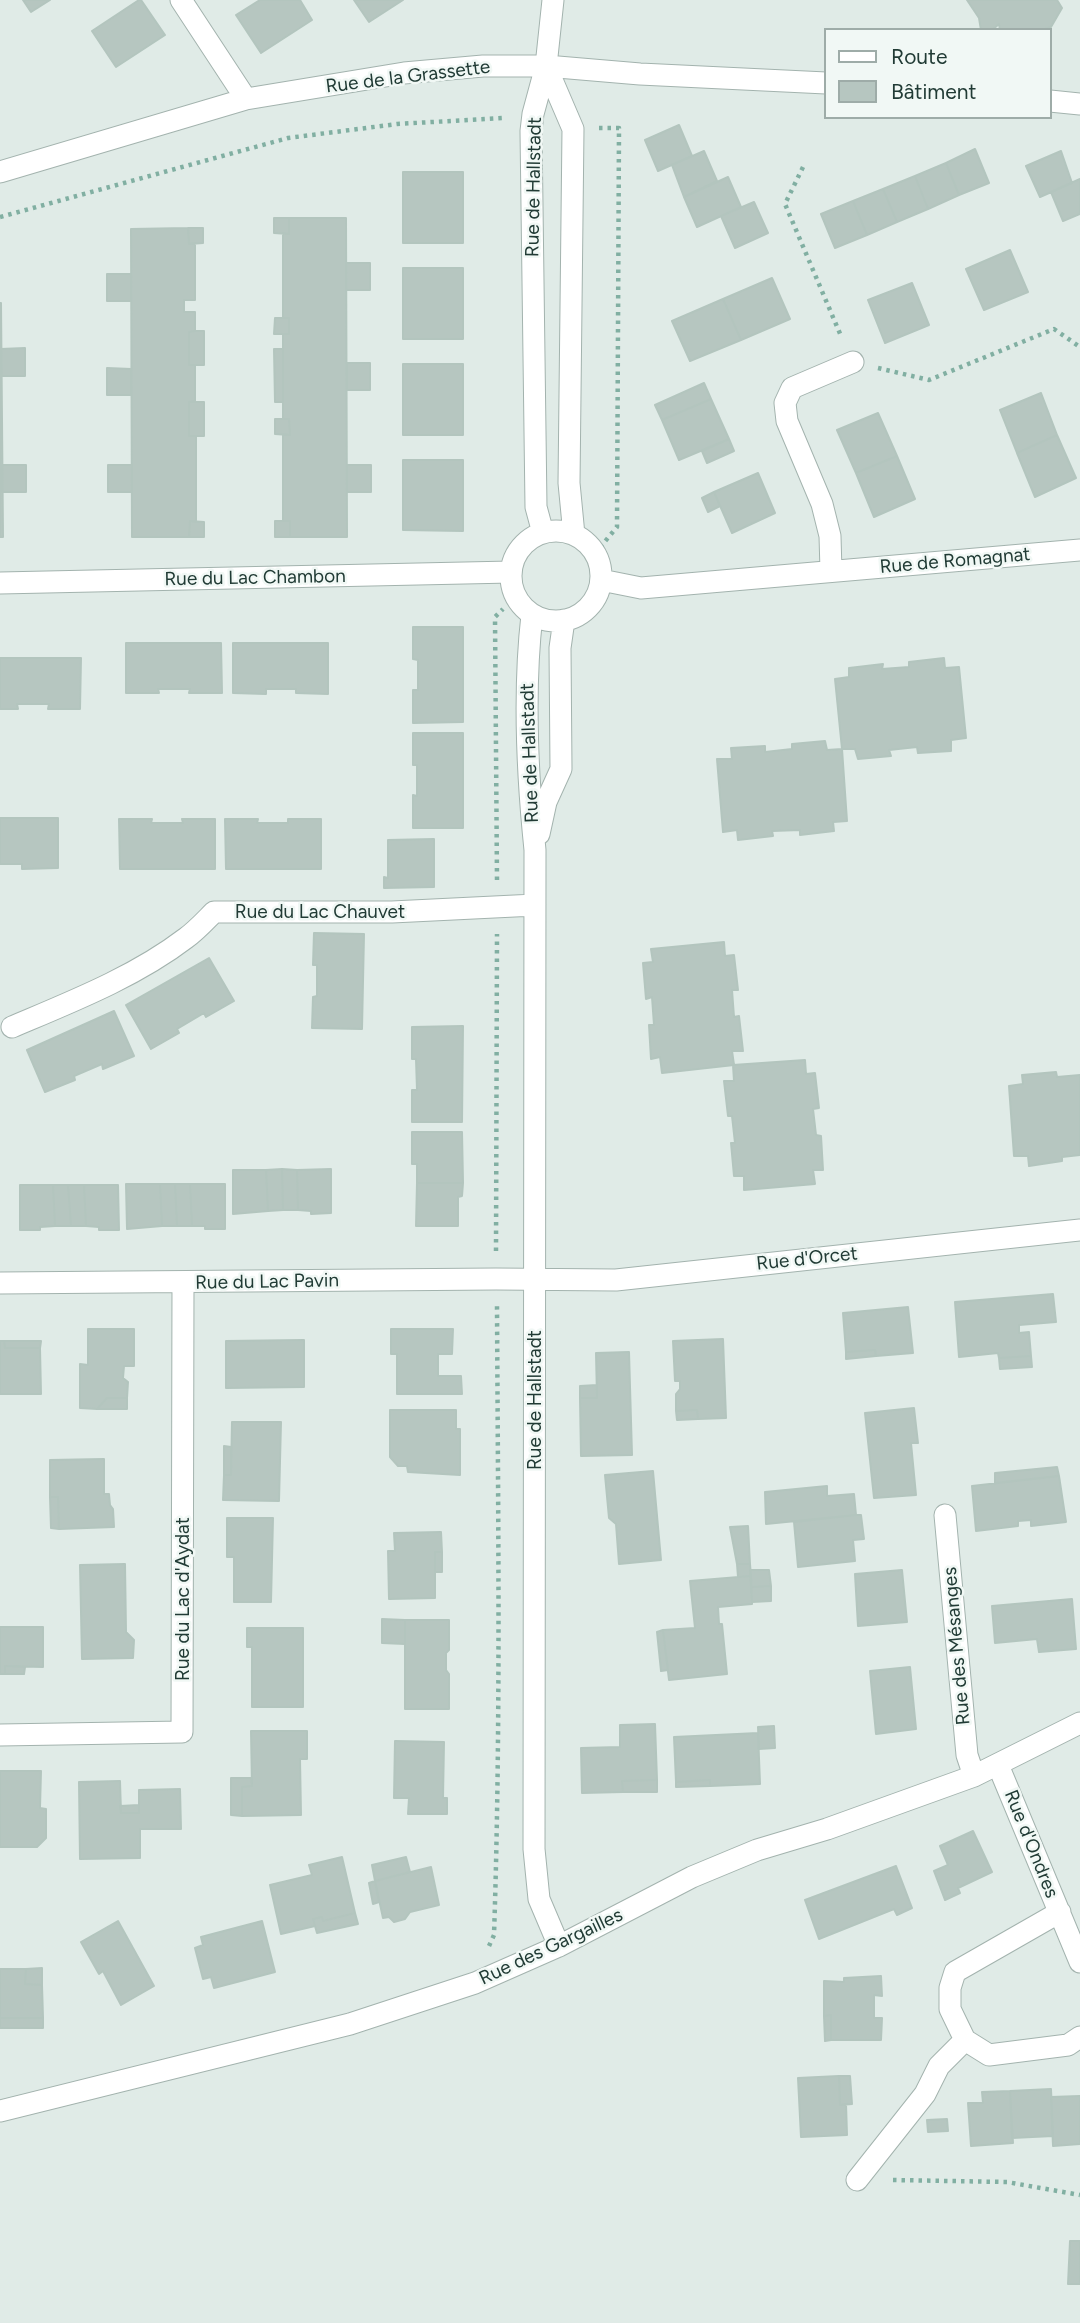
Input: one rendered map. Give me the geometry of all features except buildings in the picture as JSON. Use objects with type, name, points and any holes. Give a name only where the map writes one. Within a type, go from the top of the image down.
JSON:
[{"type":"street","points":[[181,0],[246,99]]},
{"type":"street","points":[[546,66],[553,0]]},
{"type":"street","name":"Rue de la Grassette","points":[[0,172],[246,99],[404,73],[482,66],[546,66],[666,76],[824,83]]},
{"type":"street","name":"Rue de Hallstadt","points":[[543,533],[536,507],[531,131],[546,66]]},
{"type":"street","name":"Rue de Hallstadt","points":[[546,66],[573,129],[569,483],[574,535]]},
{"type":"street","points":[[1052,101],[1080,104]]},
{"type":"street","points":[[831,571],[830,537],[822,504],[787,421],[785,403],[792,388],[853,362]]},
{"type":"street","points":[[559,531],[574,535],[586,542],[600,566],[601,580],[597,594],[589,606],[578,615],[564,620],[548,620],[532,615],[515,597],[511,572],[514,559],[521,548],[543,533],[559,531]]},
{"type":"street","name":"Rue de Romagnat","points":[[601,580],[641,589],[1080,550]]},
{"type":"street","name":"Rue du Lac Chambon","points":[[0,583],[511,572]]},
{"type":"street","name":"Rue de Hallstadt","points":[[532,615],[527,680],[527,778],[535,850],[534,1849],[539,1899],[559,1946]]},
{"type":"street","name":"Rue de Hallstadt","points":[[535,850],[546,802],[561,769],[560,648],[564,620]]},
{"type":"street","name":"Rue du Lac Chauvet","points":[[12,1027],[145,965],[188,937],[214,912],[392,912],[535,905]]},
{"type":"street","name":"Rue d'Orcet","points":[[534,1278],[616,1280],[1080,1230]]},
{"type":"street","name":"Rue du Lac Pavin","points":[[0,1283],[534,1278]]},
{"type":"street","name":"Rue du Lac d'Aydat","points":[[0,1735],[183,1732],[183,1283]]},
{"type":"street","name":"Rue des Mésanges","points":[[945,1516],[967,1755],[974,1776]]},
{"type":"street","name":"Rue des Gargailles","points":[[0,2111],[349,2024],[474,1983],[559,1946],[692,1877],[757,1850],[827,1829],[974,1776],[1080,1723]]},
{"type":"street","name":"Rue d'Ondres","points":[[998,1765],[1080,1962]]},
{"type":"street","points":[[1060,1912],[955,1972],[950,1988],[950,2009],[965,2040],[989,2055],[1068,2045],[1080,2037]]},
{"type":"street","points":[[857,2180],[925,2094],[939,2066],[965,2040]]},
{"type":"path","points":[[0,217],[288,138],[397,124],[489,121],[533,114]]},
{"type":"path","points":[[573,129],[620,128],[617,527],[594,553]]},
{"type":"path","points":[[803,167],[785,204],[853,362],[929,380],[1054,329],[1080,347]]},
{"type":"path","points":[[857,2180],[1007,2182],[1080,2195]]}]
